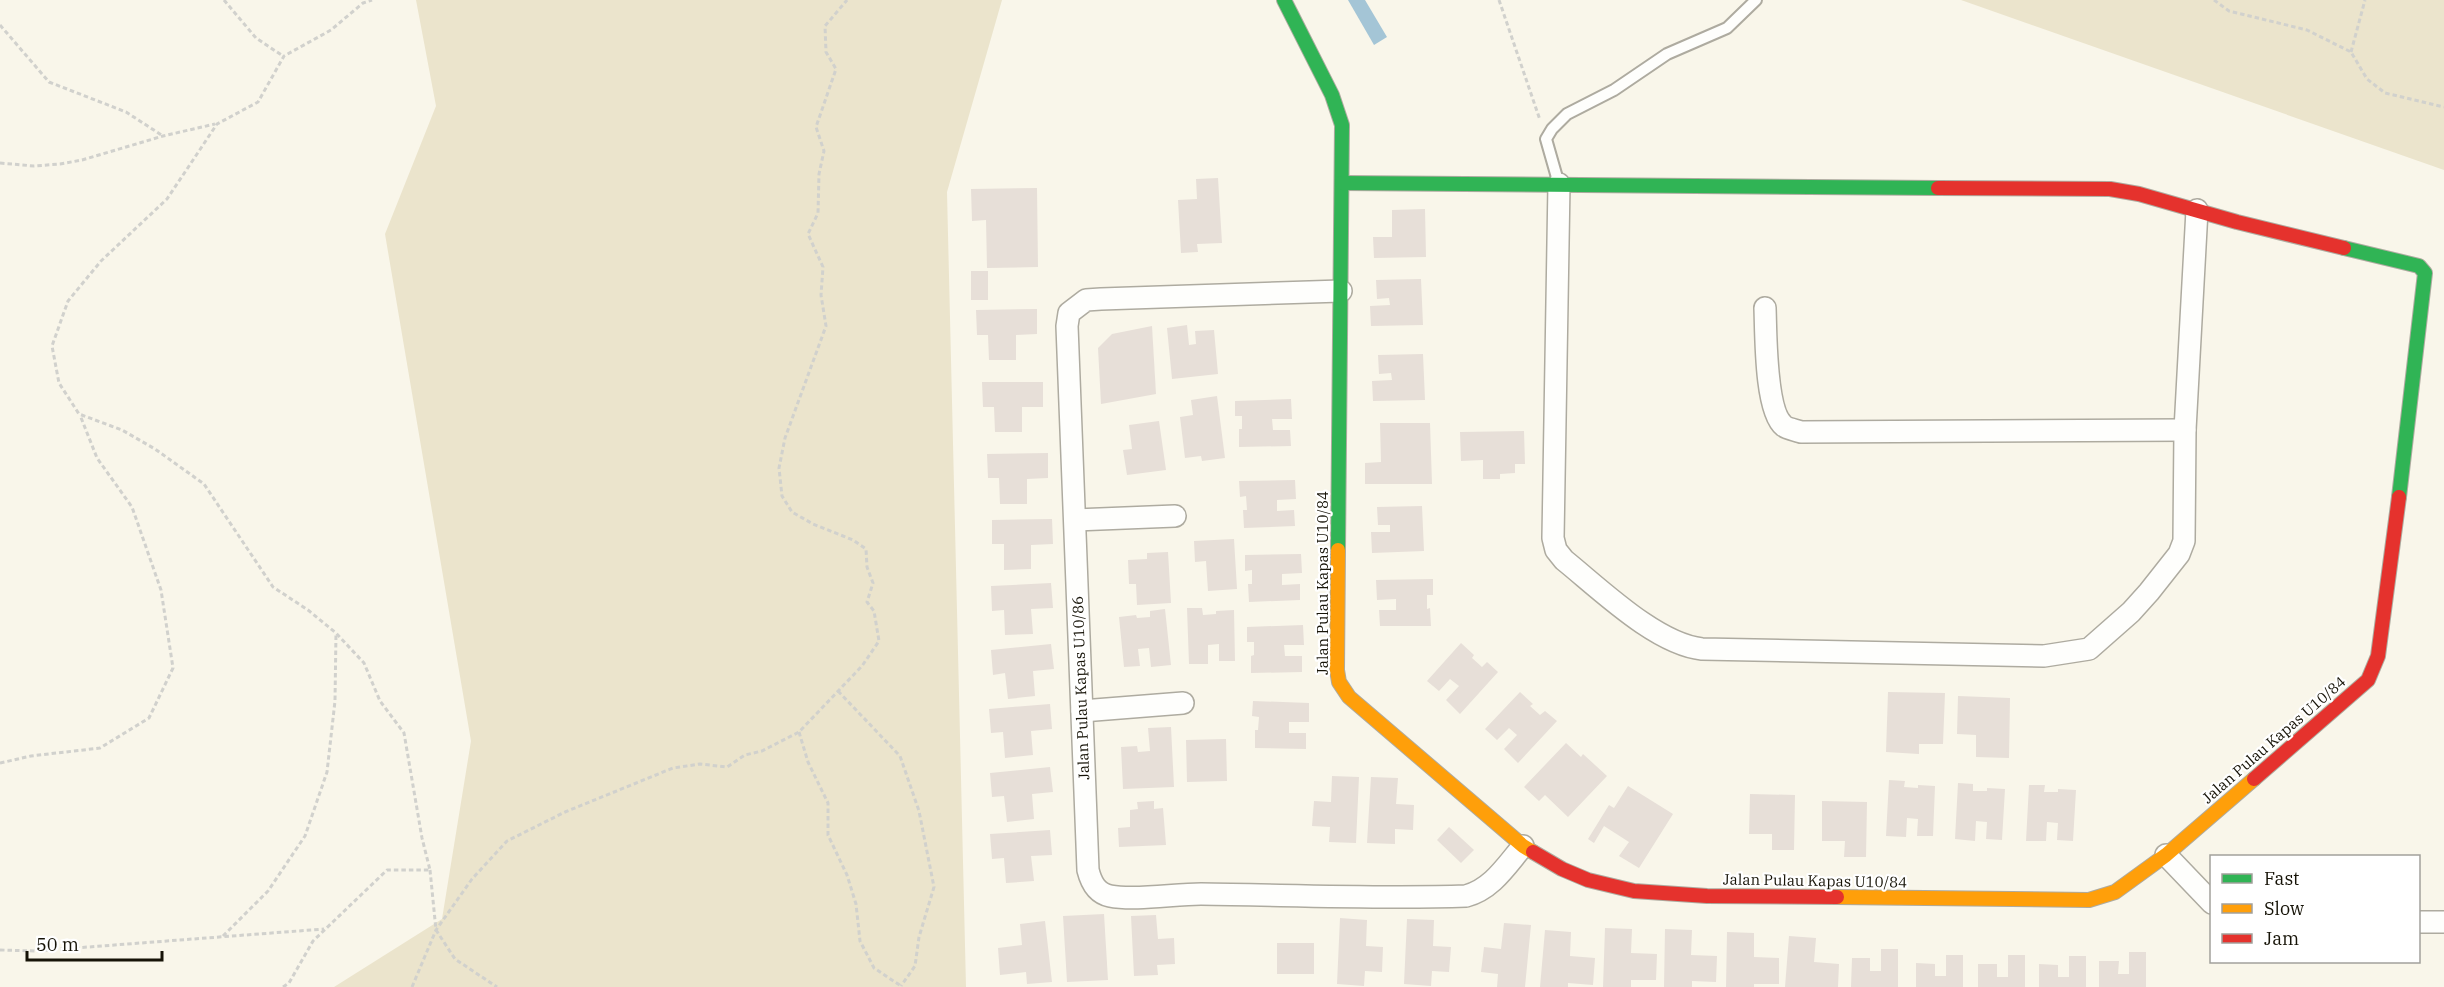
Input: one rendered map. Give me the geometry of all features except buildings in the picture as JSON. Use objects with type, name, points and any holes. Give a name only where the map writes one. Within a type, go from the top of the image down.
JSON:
[{"type":"street","name":"Jalan Pulau Kapas U10/84","points":[[1284,4],[1332,95],[1342,124],[1337,670],[1339,682],[1349,697],[1523,846],[1562,869],[1588,880],[1634,891],[1707,896],[2089,900],[2115,892],[2166,855],[2368,680],[2378,656],[2410,412],[2425,273],[2422,269],[2197,210]]},
{"type":"street","points":[[1342,183],[1559,184],[2110,189],[2139,194],[2197,210],[2185,430],[2184,541],[2179,554],[2131,612],[2089,649],[2044,656],[1688,647],[1651,629],[1564,560],[1556,550],[1553,538],[1559,184]]},
{"type":"street","name":"Jalan Pulau Kapas U10/86","points":[[1341,291],[1086,300],[1069,313],[1067,326],[1088,870],[1091,880],[1097,890],[1108,896],[1190,894],[1466,896],[1480,892],[1492,882],[1523,846]]},
{"type":"street","points":[[1765,308],[1770,394],[1775,415],[1784,427],[1801,432],[2185,430]]},
{"type":"street","points":[[1075,520],[1175,516]]},
{"type":"street","points":[[1082,711],[1183,703]]},
{"type":"street","points":[[2166,855],[2210,902]]},
{"type":"street","points":[[2420,922],[2444,922]]},
{"type":"lane","points":[[1559,184],[1546,139],[1551,129],[1567,114],[1614,90],[1667,54],[1727,28],[1756,0]]},
{"type":"path","points":[[224,0],[256,38],[284,57]]},
{"type":"path","points":[[0,163],[34,166],[60,164],[217,124],[258,102],[284,57],[331,30],[363,3],[372,0]]},
{"type":"path","points":[[412,987],[436,930],[472,879],[507,841],[565,812],[673,768],[700,764],[727,767],[745,755],[762,751],[799,732],[862,666],[879,641],[874,611],[867,602],[873,583],[867,567],[866,549],[853,540],[813,524],[792,512],[782,496],[779,468],[785,438],[826,326],[821,295],[823,267],[808,234],[818,213],[819,174],[824,151],[816,127],[836,69],[826,52],[825,26],[847,0]]},
{"type":"path","points":[[1499,0],[1546,139]]},
{"type":"path","points":[[2214,0],[2229,11],[2307,30],[2351,52],[2367,79],[2385,93],[2444,107]]},
{"type":"path","points":[[2351,52],[2365,0]]},
{"type":"path","points":[[0,25],[49,82],[126,112],[163,136]]},
{"type":"path","points":[[0,764],[31,756],[100,748],[149,718],[173,668],[161,590],[132,507],[97,458],[79,414],[60,383],[52,346],[68,301],[101,261],[167,199],[217,124]]},
{"type":"path","points":[[79,414],[122,430],[155,449],[204,484],[273,588],[308,610],[336,633],[364,663],[380,701],[404,733],[422,838],[430,870],[436,930],[455,959],[497,987]]},
{"type":"path","points":[[224,936],[268,891],[305,836],[327,772],[335,701],[336,633]]},
{"type":"path","points":[[799,732],[808,762],[828,803],[828,835],[847,875],[856,904],[860,941],[874,968],[902,986],[915,966],[919,937],[934,887],[919,811],[900,756],[838,692]]},
{"type":"path","points":[[283,987],[289,983],[313,941],[387,870],[430,870]]},
{"type":"path","points":[[0,950],[36,951],[326,929]]},
{"type":"shaded area","points":[[416,0],[1002,0],[947,192],[966,987],[334,987],[442,919],[471,741],[385,234],[436,106]]},
{"type":"shaded area","points":[[1961,0],[2444,0],[2444,170]]},
{"type":"water","points":[[1348,0],[1365,0],[1387,37],[1374,45]]},
{"type":"traffic: fast","points":[[1284,0],[1332,95],[1342,125],[1338,550]]},
{"type":"traffic: fast","points":[[1342,183],[1938,188]]},
{"type":"traffic: fast","points":[[2344,248],[2419,266],[2425,273],[2399,497]]},
{"type":"traffic: slow","points":[[1338,550],[1337,670],[1339,682],[1349,697],[1523,846],[1533,852]]},
{"type":"traffic: slow","points":[[1837,897],[2089,900],[2115,892],[2166,855],[2254,779]]},
{"type":"traffic: jam","points":[[1938,188],[2110,189],[2139,194],[2237,222],[2344,248]]},
{"type":"traffic: jam","points":[[2254,779],[2368,680],[2378,656],[2399,497]]},
{"type":"traffic: jam","points":[[1533,852],[1562,869],[1588,880],[1634,891],[1707,896],[1837,897]]}]
